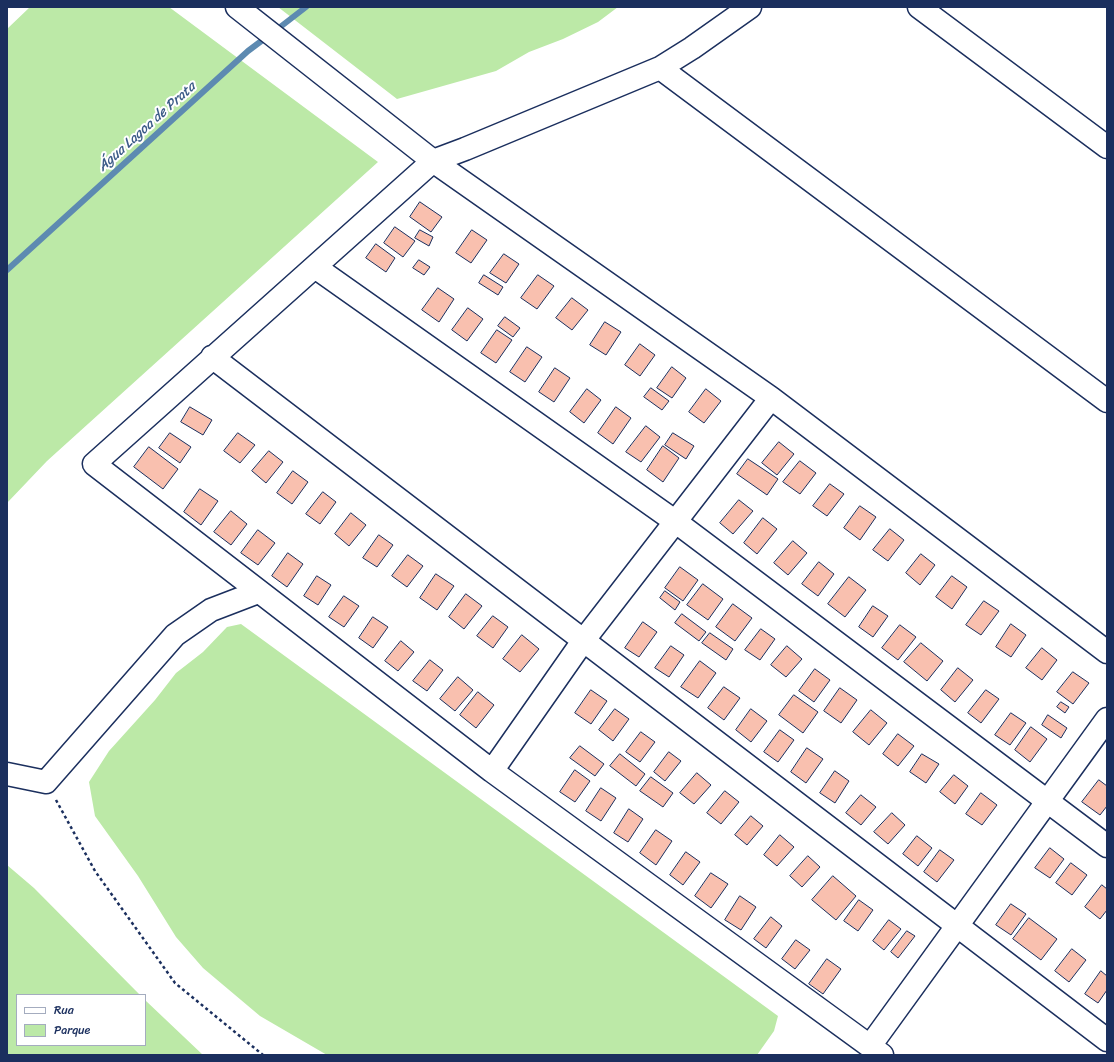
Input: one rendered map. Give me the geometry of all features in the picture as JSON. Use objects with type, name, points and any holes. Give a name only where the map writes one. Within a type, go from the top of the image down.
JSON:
[{"type":"street","points":[[237,7],[433,161],[770,398],[1107,652]]},
{"type":"street","points":[[750,7],[692,48],[660,68],[433,161],[94,464],[492,771],[876,1050],[959,926],[1047,800],[1107,718]]},
{"type":"street","points":[[919,7],[1107,147]]},
{"type":"street","points":[[660,68],[1107,401]]},
{"type":"street","points":[[315,267],[676,522],[1107,846]]},
{"type":"street","points":[[212,357],[1107,1040]]},
{"type":"street","points":[[492,771],[583,641],[770,398]]},
{"type":"street","points":[[7,774],[46,782],[175,635],[211,610],[258,592]]},
{"type":"path","points":[[46,782],[95,871],[175,983],[263,1055]]},
{"type":"green space","points":[[30,7],[169,7],[378,162],[47,461],[7,503],[7,29]]},
{"type":"green space","points":[[278,7],[618,7],[598,22],[563,39],[529,52],[496,71],[397,99]]},
{"type":"green space","points":[[241,624],[778,1016],[774,1031],[757,1055],[327,1055],[260,1016],[203,968],[176,937],[138,876],[95,816],[89,782],[109,751],[155,700],[176,673],[203,652],[227,627]]},
{"type":"green space","points":[[7,865],[34,888],[139,994],[16,994],[16,1046],[146,1046],[146,1001],[203,1055],[7,1055]]},
{"type":"building","points":[[420,202],[442,217],[431,232],[410,217]]},
{"type":"building","points":[[395,227],[415,241],[403,257],[384,243]]},
{"type":"building","points":[[420,230],[433,237],[429,246],[415,238]]},
{"type":"building","points":[[472,230],[487,240],[471,263],[456,253]]},
{"type":"building","points":[[376,244],[395,258],[386,272],[366,258]]},
{"type":"building","points":[[504,254],[519,264],[506,283],[490,273]]},
{"type":"building","points":[[419,260],[430,267],[424,275],[413,268]]},
{"type":"building","points":[[484,275],[503,287],[498,295],[479,283]]},
{"type":"building","points":[[538,275],[554,286],[537,309],[521,298]]},
{"type":"building","points":[[438,288],[454,299],[439,322],[422,310]]},
{"type":"building","points":[[572,298],[588,310],[572,330],[556,318]]},
{"type":"building","points":[[468,308],[483,319],[467,341],[452,330]]},
{"type":"building","points":[[505,317],[520,328],[513,337],[498,326]]},
{"type":"building","points":[[605,322],[621,332],[606,355],[590,345]]},
{"type":"building","points":[[497,330],[512,340],[496,363],[481,353]]},
{"type":"building","points":[[640,344],[655,355],[640,376],[625,365]]},
{"type":"building","points":[[527,347],[542,357],[525,382],[510,372]]},
{"type":"building","points":[[672,367],[686,378],[672,398],[657,388]]},
{"type":"building","points":[[555,368],[570,378],[554,402],[539,392]]},
{"type":"building","points":[[651,388],[669,401],[662,410],[644,397]]},
{"type":"building","points":[[587,389],[601,400],[584,423],[570,412]]},
{"type":"building","points":[[706,389],[721,401],[704,423],[689,412]]},
{"type":"building","points":[[190,407],[212,420],[203,435],[181,422]]},
{"type":"building","points":[[616,407],[631,418],[613,444],[598,433]]},
{"type":"building","points":[[646,426],[660,437],[641,462],[626,452]]},
{"type":"building","points":[[170,433],[191,447],[180,463],[159,448]]},
{"type":"building","points":[[238,433],[255,445],[240,463],[224,451]]},
{"type":"building","points":[[673,433],[694,446],[686,459],[665,445]]},
{"type":"building","points":[[779,442],[794,454],[777,475],[762,463]]},
{"type":"building","points":[[663,446],[679,458],[663,482],[647,470]]},
{"type":"building","points":[[149,447],[178,469],[163,489],[134,467]]},
{"type":"building","points":[[269,451],[283,462],[266,483],[252,471]]},
{"type":"building","points":[[748,459],[778,479],[767,495],[737,474]]},
{"type":"building","points":[[800,461],[816,473],[800,494],[783,482]]},
{"type":"building","points":[[293,471],[308,482],[292,504],[277,493]]},
{"type":"building","points":[[830,484],[844,494],[827,516],[813,506]]},
{"type":"building","points":[[200,489],[218,501],[201,525],[184,512]]},
{"type":"building","points":[[323,492],[336,502],[320,524],[306,514]]},
{"type":"building","points":[[739,500],[753,511],[733,534],[720,523]]},
{"type":"building","points":[[860,506],[876,517],[860,540],[844,528]]},
{"type":"building","points":[[231,511],[247,524],[231,545],[214,532]]},
{"type":"building","points":[[351,513],[366,525],[349,546],[335,534]]},
{"type":"building","points":[[763,518],[777,529],[757,554],[744,543]]},
{"type":"building","points":[[890,529],[904,540],[888,561],[873,550]]},
{"type":"building","points":[[258,530],[275,543],[258,565],[241,553]]},
{"type":"building","points":[[379,535],[393,545],[377,567],[363,558]]},
{"type":"building","points":[[793,541],[807,553],[788,575],[774,563]]},
{"type":"building","points":[[288,553],[303,564],[287,587],[272,576]]},
{"type":"building","points":[[921,554],[935,565],[920,585],[906,573]]},
{"type":"building","points":[[408,555],[423,566],[407,587],[392,576]]},
{"type":"building","points":[[819,562],[834,574],[818,596],[802,584]]},
{"type":"building","points":[[680,567],[698,580],[683,601],[665,588]]},
{"type":"building","points":[[436,574],[454,586],[437,610],[420,598]]},
{"type":"building","points":[[317,576],[331,585],[318,605],[304,596]]},
{"type":"building","points":[[952,576],[967,587],[952,609],[936,597]]},
{"type":"building","points":[[849,577],[866,590],[845,617],[828,604]]},
{"type":"building","points":[[703,584],[723,599],[708,620],[687,605]]},
{"type":"building","points":[[665,591],[680,602],[675,610],[660,598]]},
{"type":"building","points":[[466,594],[482,606],[464,629],[449,617]]},
{"type":"building","points":[[344,596],[359,606],[344,627],[329,617]]},
{"type":"building","points":[[984,601],[999,611],[981,635],[966,625]]},
{"type":"building","points":[[733,604],[752,618],[735,641],[716,627]]},
{"type":"building","points":[[873,606],[888,616],[873,637],[859,627]]},
{"type":"building","points":[[682,614],[706,632],[699,641],[675,623]]},
{"type":"building","points":[[493,616],[508,627],[493,648],[477,636]]},
{"type":"building","points":[[373,617],[388,627],[373,648],[359,638]]},
{"type":"building","points":[[643,622],[657,632],[639,657],[625,648]]},
{"type":"building","points":[[1011,624],[1026,635],[1011,657],[996,647]]},
{"type":"building","points":[[900,625],[916,637],[898,660],[882,648]]},
{"type":"building","points":[[761,629],[775,639],[760,660],[745,650]]},
{"type":"building","points":[[710,633],[733,649],[726,660],[702,643]]},
{"type":"building","points":[[522,635],[539,649],[520,672],[503,659]]},
{"type":"building","points":[[401,641],[414,652],[398,671],[385,661]]},
{"type":"building","points":[[921,643],[943,661],[927,681],[904,662]]},
{"type":"building","points":[[671,646],[684,655],[669,677],[655,668]]},
{"type":"building","points":[[787,646],[802,659],[786,677],[771,665]]},
{"type":"building","points":[[1042,648],[1057,660],[1042,680],[1026,668]]},
{"type":"building","points":[[430,660],[443,670],[427,691],[413,681]]},
{"type":"building","points":[[700,661],[716,673],[698,698],[681,687]]},
{"type":"building","points":[[958,668],[973,680],[955,702],[941,690]]},
{"type":"building","points":[[815,669],[830,680],[814,702],[799,691]]},
{"type":"building","points":[[1073,672],[1089,683],[1073,704],[1057,692]]},
{"type":"building","points":[[458,677],[473,690],[455,711],[440,699]]},
{"type":"building","points":[[724,687],[740,698],[724,720],[708,708]]},
{"type":"building","points":[[840,688],[857,700],[841,723],[824,711]]},
{"type":"building","points":[[591,690],[607,701],[591,724],[575,713]]},
{"type":"building","points":[[986,690],[999,699],[981,723],[968,713]]},
{"type":"building","points":[[478,692],[494,705],[476,728],[460,715]]},
{"type":"building","points":[[794,695],[818,712],[803,733],[779,715]]},
{"type":"building","points":[[1061,702],[1069,707],[1065,713],[1057,707]]},
{"type":"building","points":[[615,709],[629,719],[613,741],[599,730]]},
{"type":"building","points":[[751,709],[767,721],[751,742],[736,730]]},
{"type":"building","points":[[871,710],[887,723],[869,745],[853,732]]},
{"type":"building","points":[[1011,713],[1026,723],[1010,745],[995,735]]},
{"type":"building","points":[[1048,715],[1067,728],[1061,738],[1042,725]]},
{"type":"building","points":[[1031,727],[1047,739],[1030,762],[1015,750]]},
{"type":"building","points":[[780,730],[794,740],[778,762],[764,752]]},
{"type":"building","points":[[641,732],[655,742],[640,762],[626,752]]},
{"type":"building","points":[[898,734],[914,746],[898,766],[883,754]]},
{"type":"building","points":[[580,746],[604,764],[595,776],[570,758]]},
{"type":"building","points":[[807,748],[823,759],[806,783],[791,772]]},
{"type":"building","points":[[669,752],[681,761],[665,781],[654,772]]},
{"type":"building","points":[[620,754],[645,774],[636,786],[610,766]]},
{"type":"building","points":[[922,754],[939,764],[926,783],[910,772]]},
{"type":"building","points":[[575,770],[590,781],[575,802],[560,792]]},
{"type":"building","points":[[835,771],[849,781],[835,803],[820,793]]},
{"type":"building","points":[[697,773],[711,785],[694,804],[680,793]]},
{"type":"building","points":[[954,775],[968,786],[955,804],[940,792]]},
{"type":"building","points":[[651,777],[673,793],[663,807],[640,791]]},
{"type":"building","points":[[1099,780],[1107,786],[1107,806],[1100,815],[1082,802]]},
{"type":"building","points":[[601,788],[616,798],[601,821],[586,811]]},
{"type":"building","points":[[725,791],[739,802],[721,824],[707,813]]},
{"type":"building","points":[[981,793],[997,805],[982,825],[966,814]]},
{"type":"building","points":[[861,795],[876,807],[861,825],[846,813]]},
{"type":"building","points":[[629,809],[643,819],[628,842],[614,833]]},
{"type":"building","points":[[892,813],[905,825],[888,844],[874,832]]},
{"type":"building","points":[[751,816],[763,826],[747,845],[735,835]]},
{"type":"building","points":[[656,830],[672,841],[656,865],[640,853]]},
{"type":"building","points":[[780,835],[794,847],[777,866],[764,855]]},
{"type":"building","points":[[917,836],[932,848],[918,866],[903,854]]},
{"type":"building","points":[[1050,848],[1064,859],[1050,878],[1035,868]]},
{"type":"building","points":[[940,850],[954,860],[937,882],[924,872]]},
{"type":"building","points":[[686,852],[700,862],[683,885],[670,875]]},
{"type":"building","points":[[808,856],[820,867],[802,887],[790,876]]},
{"type":"building","points":[[1071,863],[1087,875],[1072,895],[1056,883]]},
{"type":"building","points":[[711,873],[728,884],[711,908],[695,896]]},
{"type":"building","points":[[833,876],[856,896],[836,920],[812,900]]},
{"type":"building","points":[[1102,885],[1107,889],[1107,910],[1100,919],[1085,907]]},
{"type":"building","points":[[740,896],[756,907],[741,930],[725,920]]},
{"type":"building","points":[[859,900],[873,910],[858,931],[844,921]]},
{"type":"building","points":[[1011,904],[1026,914],[1011,935],[996,925]]},
{"type":"building","points":[[771,917],[782,926],[766,948],[754,939]]},
{"type":"building","points":[[1029,918],[1057,939],[1041,960],[1013,939]]},
{"type":"building","points":[[889,920],[901,929],[884,950],[873,941]]},
{"type":"building","points":[[907,931],[915,936],[898,958],[891,952]]},
{"type":"building","points":[[796,940],[810,950],[795,969],[782,959]]},
{"type":"building","points":[[1072,949],[1086,960],[1069,982],[1055,971]]},
{"type":"building","points":[[827,959],[841,969],[823,994],[809,984]]},
{"type":"building","points":[[1101,971],[1107,976],[1107,990],[1098,1003],[1085,994]]},
{"type":"waterway","name":"Água Lagoa de Prata","points":[[275,31],[306,7]]},
{"type":"waterway","name":"Água Lagoa de Prata","points":[[7,270],[248,51],[268,36]]}]
